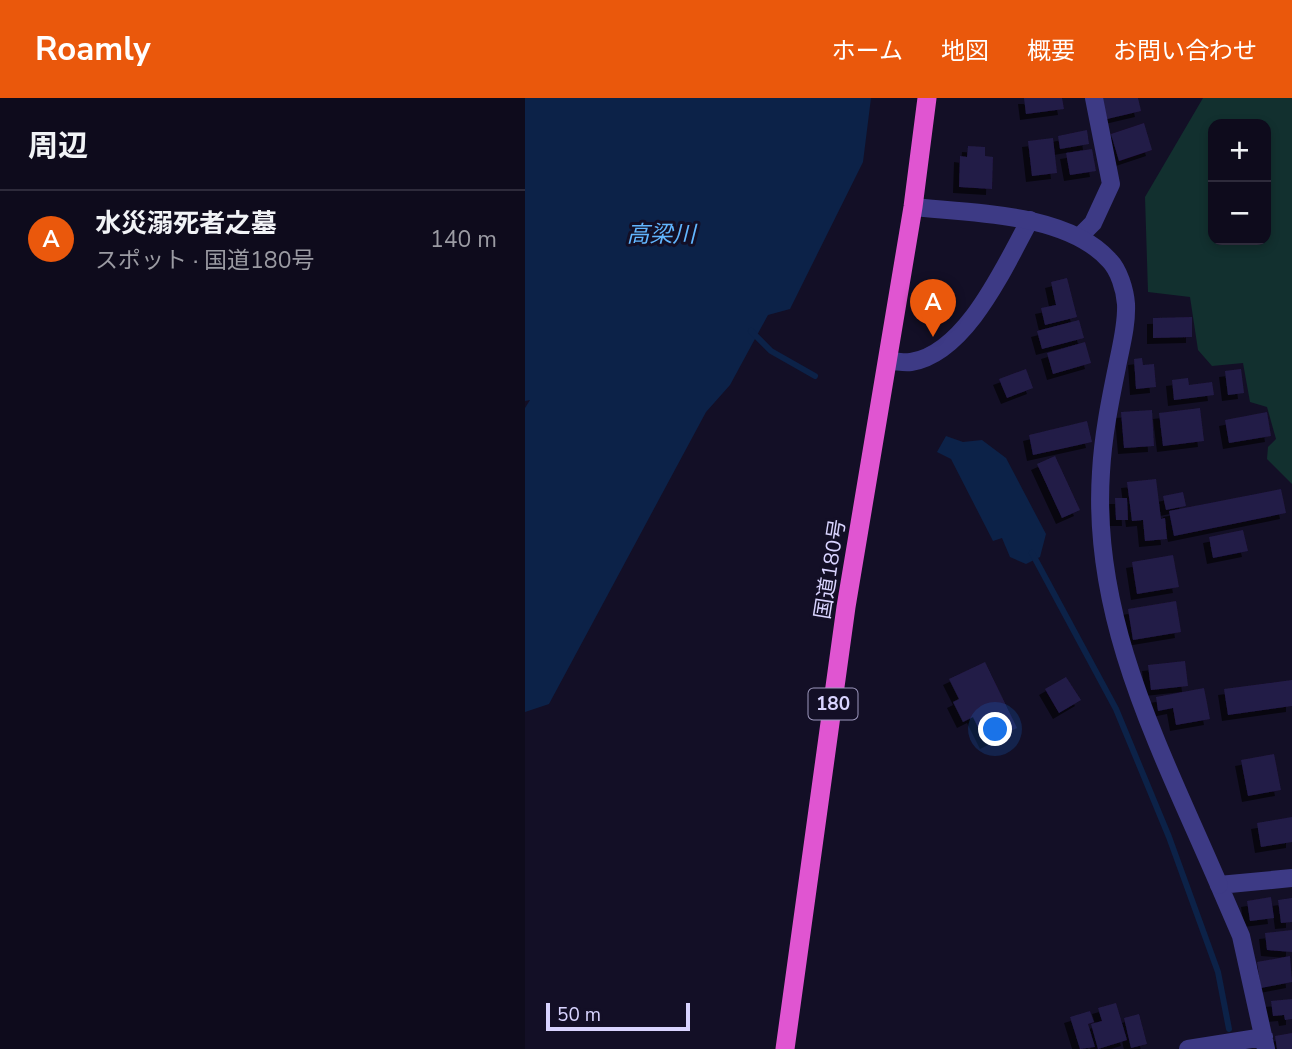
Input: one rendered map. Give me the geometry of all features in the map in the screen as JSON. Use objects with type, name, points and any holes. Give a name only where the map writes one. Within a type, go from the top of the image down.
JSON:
[{"type":"highway","name":"国道180号","points":[[785,1049],[846,607],[889,361],[927,98]]},
{"type":"street","points":[[1079,237],[1093,223],[1111,184],[1094,98]]},
{"type":"street","points":[[913,207],[1030,220],[1079,237],[1111,261],[1126,300],[1126,320],[1107,417],[1101,472],[1101,534],[1111,611],[1140,701],[1241,936],[1265,1043],[1188,1049]]},
{"type":"street","points":[[889,361],[912,362],[937,350],[965,328],[984,302],[1030,220]]},
{"type":"street","points":[[1219,885],[1292,878]]},
{"type":"green space","points":[[1203,98],[1292,98],[1292,484],[1267,459],[1268,447],[1276,439],[1267,407],[1250,402],[1243,363],[1212,366],[1198,350],[1190,297],[1148,292],[1145,197]]},
{"type":"water","name":"高梁川","points":[[525,98],[871,98],[863,162],[790,309],[768,315],[730,385],[706,412],[549,704],[525,712],[525,408],[530,400],[525,401]]},
{"type":"water","points":[[946,436],[963,442],[982,440],[1006,458],[1046,534],[1040,557],[1026,564],[1010,557],[1002,538],[993,541],[951,459],[937,452]]},
{"type":"building","points":[[1024,98],[1062,98],[1064,109],[1026,114]]},
{"type":"building","points":[[1102,98],[1138,98],[1141,111],[1107,119]]},
{"type":"building","points":[[1144,123],[1152,150],[1119,161],[1111,134]]},
{"type":"building","points":[[1087,130],[1089,144],[1060,149],[1058,136]]},
{"type":"building","points":[[1053,138],[1057,173],[1032,176],[1028,141]]},
{"type":"building","points":[[968,146],[985,147],[985,156],[993,157],[992,189],[959,187],[960,156],[967,157]]},
{"type":"building","points":[[1092,149],[1096,171],[1070,175],[1066,153]]},
{"type":"building","points":[[1067,278],[1077,317],[1045,325],[1041,308],[1056,305],[1051,282]]},
{"type":"building","points":[[1192,317],[1192,337],[1153,338],[1153,318]]},
{"type":"building","points":[[1079,320],[1084,338],[1042,349],[1037,331]]},
{"type":"building","points":[[1085,342],[1091,363],[1053,374],[1047,353]]},
{"type":"building","points":[[1142,358],[1143,365],[1154,364],[1156,387],[1136,389],[1134,359]]},
{"type":"building","points":[[1026,369],[1033,388],[1007,398],[999,379]]},
{"type":"building","points":[[1241,369],[1244,393],[1228,395],[1225,371]]},
{"type":"building","points":[[1188,378],[1189,385],[1212,382],[1214,395],[1174,400],[1172,380]]},
{"type":"building","points":[[1200,408],[1204,441],[1163,446],[1159,413]]},
{"type":"building","points":[[1152,410],[1154,446],[1124,448],[1121,412]]},
{"type":"building","points":[[1267,412],[1271,436],[1229,443],[1225,420]]},
{"type":"building","points":[[1087,421],[1092,442],[1033,455],[1029,435]]},
{"type":"building","points":[[1055,456],[1080,510],[1062,518],[1037,464]]},
{"type":"building","points":[[1156,479],[1161,519],[1165,518],[1167,539],[1145,541],[1143,520],[1132,521],[1127,482]]},
{"type":"building","points":[[1281,489],[1286,513],[1174,536],[1169,511]]},
{"type":"building","points":[[1183,492],[1186,506],[1166,510],[1163,496]]},
{"type":"building","points":[[1115,498],[1127,498],[1128,520],[1116,520]]},
{"type":"building","points":[[1243,530],[1248,551],[1213,558],[1209,537]]},
{"type":"building","points":[[1173,555],[1179,587],[1137,594],[1132,562]]},
{"type":"building","points":[[1176,601],[1181,632],[1133,640],[1128,609]]},
{"type":"building","points":[[1185,661],[1188,686],[1151,690],[1148,665]]},
{"type":"building","points":[[985,662],[1017,728],[986,743],[973,717],[963,722],[953,702],[959,699],[949,679]]},
{"type":"building","points":[[1066,677],[1081,700],[1059,713],[1045,689]]},
{"type":"building","points":[[1292,680],[1292,706],[1228,715],[1224,689]]},
{"type":"building","points":[[1204,688],[1210,719],[1176,725],[1173,708],[1158,711],[1156,697]]},
{"type":"building","points":[[1274,754],[1281,790],[1248,796],[1241,760]]},
{"type":"building","points":[[1292,817],[1292,842],[1261,847],[1257,823]]},
{"type":"building","points":[[1271,897],[1274,918],[1250,921],[1247,901]]},
{"type":"building","points":[[1292,898],[1292,922],[1281,923],[1278,900]]},
{"type":"building","points":[[1292,930],[1292,952],[1267,950],[1265,933]]},
{"type":"building","points":[[1290,956],[1292,982],[1261,988],[1257,962]]},
{"type":"building","points":[[1292,999],[1292,1019],[1285,1020],[1284,1015],[1273,1016],[1271,1001]]},
{"type":"building","points":[[1116,1003],[1127,1040],[1098,1049],[1091,1024],[1102,1021],[1098,1008]]},
{"type":"building","points":[[1090,1011],[1094,1022],[1088,1024],[1095,1047],[1080,1049],[1070,1017]]},
{"type":"building","points":[[1139,1014],[1147,1044],[1131,1048],[1124,1018]]},
{"type":"building","points":[[1292,1033],[1292,1049],[1277,1049],[1275,1036]]},
{"type":"waterway","points":[[751,331],[771,351],[815,376]]},
{"type":"waterway","points":[[1032,553],[1116,709],[1169,837],[1218,972],[1229,1029]]},
{"type":"place","name":"水災溺死者之墓","points":[[933,337]]}]
